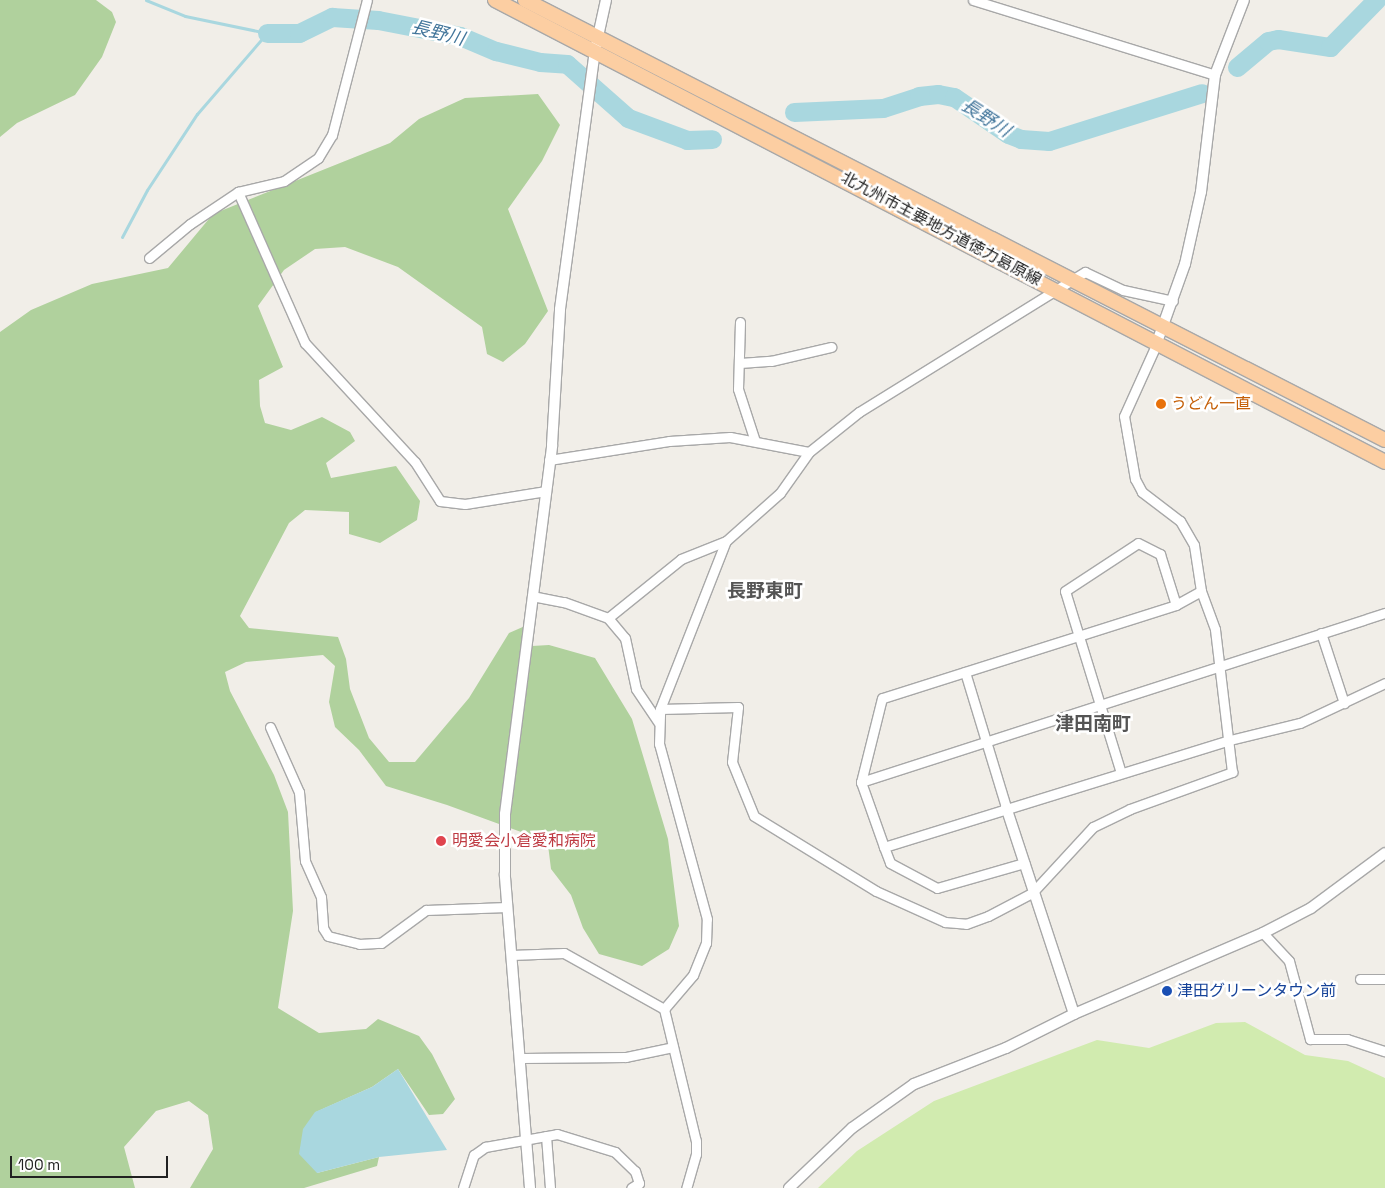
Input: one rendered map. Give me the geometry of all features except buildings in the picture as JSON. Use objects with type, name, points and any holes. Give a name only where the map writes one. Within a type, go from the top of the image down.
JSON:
[{"type":"main road","name":"北九州市主要地方道徳力葛原線","points":[[495,0],[597,44],[1072,279],[1385,440]]},
{"type":"main road","name":"北九州市主要地方道徳力葛原線","points":[[525,0],[597,44],[1156,345],[1385,462]]},
{"type":"street","points":[[149,258],[190,224],[238,192],[284,181],[318,158],[326,147],[367,0]]},
{"type":"street","points":[[530,1188],[522,1058],[511,955],[505,814],[550,460],[560,309],[597,44],[606,0]]},
{"type":"street","points":[[972,0],[1216,75]]},
{"type":"street","points":[[660,709],[738,707],[732,762],[754,816],[876,891],[945,922],[966,924],[988,916],[1032,893],[1093,827],[1130,809],[1232,772],[1230,740],[1215,629],[1201,590],[1194,545],[1187,529],[1142,492],[1135,479],[1124,416],[1156,345],[1173,301],[1201,192],[1216,75],[1244,0]]},
{"type":"street","points":[[238,192],[305,343],[415,462],[440,501],[464,504],[546,492]]},
{"type":"street","points":[[608,618],[681,558],[726,541],[780,493],[809,452],[859,412],[1072,279],[1085,272],[1123,290],[1173,301]]},
{"type":"street","points":[[740,322],[738,389],[755,441]]},
{"type":"street","points":[[740,364],[771,361],[830,347]]},
{"type":"street","points":[[550,460],[669,441],[730,437],[809,452]]},
{"type":"street","points":[[664,1009],[693,975],[706,943],[707,919],[659,744],[658,722],[660,709],[726,541]]},
{"type":"street","points":[[1121,773],[1065,591],[1138,543],[1160,554],[1176,606]]},
{"type":"street","points":[[1024,863],[938,888],[890,863],[862,782],[882,698],[1176,606],[1201,590]]},
{"type":"street","points":[[532,596],[564,602],[608,618],[625,638],[636,689],[658,722]]},
{"type":"street","points":[[862,782],[1385,613]]},
{"type":"street","points":[[1321,633],[1344,703]]},
{"type":"street","points":[[965,672],[1032,893],[1074,1014]]},
{"type":"street","points":[[884,847],[1006,807],[1230,740],[1300,723],[1385,683]]},
{"type":"street","points":[[270,727],[299,792],[306,861],[321,897],[323,928],[328,936],[359,944],[381,943],[426,910],[508,907]]},
{"type":"street","points":[[789,1188],[852,1128],[914,1084],[1006,1048],[1074,1014],[1262,933],[1311,908],[1385,853]]},
{"type":"street","points":[[1262,933],[1289,961],[1310,1039],[1347,1039],[1385,1052]]},
{"type":"street","points":[[511,955],[564,954],[664,1009],[696,1141],[696,1154],[686,1188]]},
{"type":"street","points":[[1360,979],[1385,979]]},
{"type":"street","points":[[522,1058],[626,1057],[673,1047]]},
{"type":"street","points":[[463,1188],[474,1155],[485,1147],[557,1134],[615,1152],[636,1171],[639,1183],[631,1188]]},
{"type":"street","points":[[546,1136],[550,1188]]},
{"type":"green space","points":[[0,0],[96,0],[112,12],[116,22],[102,57],[75,95],[17,123],[0,137]]},
{"type":"green space","points":[[538,94],[560,125],[542,161],[508,209],[548,311],[525,344],[503,362],[487,354],[482,327],[398,267],[345,247],[315,249],[284,270],[258,306],[283,367],[259,380],[260,406],[265,423],[291,430],[322,417],[350,432],[355,441],[326,463],[331,478],[396,466],[420,501],[417,520],[380,543],[349,534],[349,512],[305,510],[289,523],[240,616],[249,628],[338,637],[346,659],[350,689],[369,738],[389,762],[415,762],[469,698],[509,633],[525,626],[532,646],[549,645],[595,658],[632,719],[668,839],[679,926],[669,949],[642,966],[599,954],[583,928],[571,895],[551,869],[548,845],[535,837],[447,805],[386,786],[359,750],[335,727],[329,702],[335,666],[323,655],[246,662],[225,672],[230,691],[274,775],[288,812],[293,911],[278,1008],[319,1033],[366,1029],[378,1019],[419,1036],[432,1054],[455,1099],[443,1114],[429,1115],[398,1069],[372,1087],[316,1112],[317,1173],[379,1157],[377,1166],[304,1188],[190,1188],[213,1149],[208,1115],[189,1101],[156,1111],[124,1147],[135,1188],[0,1188],[0,332],[31,310],[92,284],[168,268],[213,214],[390,143],[419,119],[465,98]]},
{"type":"green space","points":[[1245,1022],[1305,1055],[1348,1061],[1385,1078],[1385,1188],[818,1188],[857,1151],[934,1101],[1097,1040],[1149,1048],[1216,1023]]},
{"type":"water","points":[[398,1069],[447,1150],[379,1157],[317,1173],[299,1154],[303,1129],[315,1112],[372,1087]]},
{"type":"waterway","name":"長野川","points":[[146,0],[185,16],[267,33]]},
{"type":"waterway","name":"長野川","points":[[1237,67],[1268,41],[1278,39],[1330,47],[1376,0]]},
{"type":"waterway","name":"長野川","points":[[267,33],[299,33],[332,17],[378,20],[460,36],[496,51],[540,62],[567,64],[628,118],[687,140],[712,139]]},
{"type":"waterway","points":[[122,237],[147,190],[197,114],[267,33]]},
{"type":"waterway","name":"長野川","points":[[794,112],[883,108],[919,96],[938,94],[954,97],[1008,134],[1021,139],[1049,141],[1202,93]]},
{"type":"place","name":"うどん一直","points":[[1161,404]]},
{"type":"place","name":"明愛会小倉愛和病院","points":[[441,841]]},
{"type":"place","name":"津田グリーンタウン前","points":[[1167,991]]},
{"type":"district","name":"長野東町","points":[[765,591]]},
{"type":"district","name":"津田南町","points":[[1093,724]]}]
